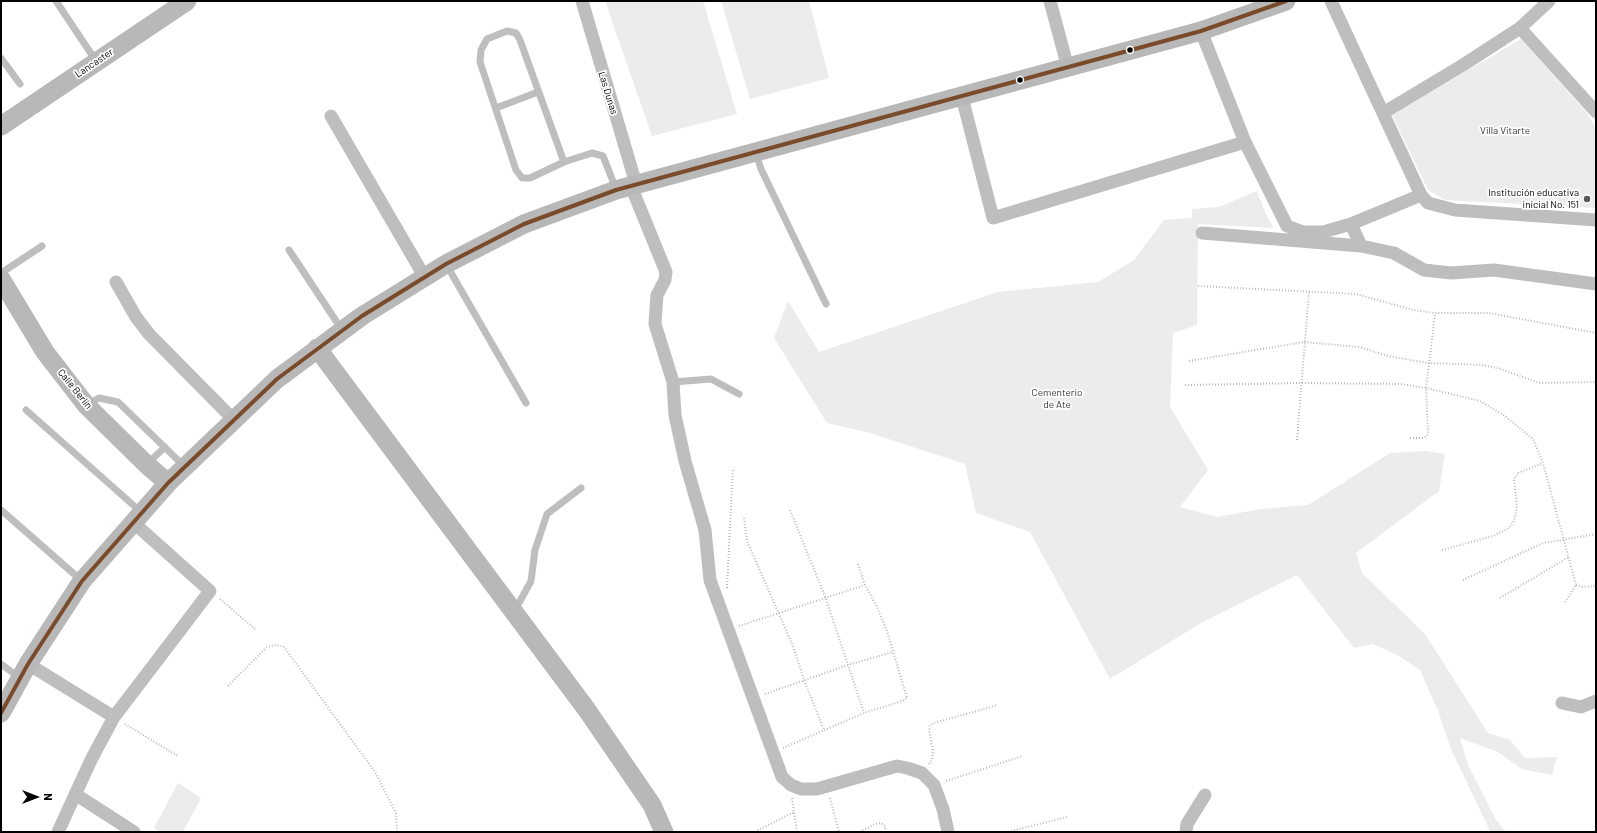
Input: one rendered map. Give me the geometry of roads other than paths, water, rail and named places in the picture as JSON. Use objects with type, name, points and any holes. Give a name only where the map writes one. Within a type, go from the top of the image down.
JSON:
[{"type":"street","name":"Las Dunas","points":[[582,1],[628,187],[666,272],[665,280],[657,295],[655,324],[673,382],[675,415],[685,462],[705,530],[710,580],[755,698],[782,777],[791,785],[801,789],[817,790],[897,766],[907,768],[922,774],[934,786],[943,809],[948,832]]},
{"type":"street","points":[[1050,1],[1068,68]]},
{"type":"street","points":[[1,713],[24,671],[82,581],[168,483],[233,419],[277,379],[342,330],[424,276],[524,224],[554,212],[628,187],[756,150],[962,97],[1201,31],[1286,1]]},
{"type":"street","points":[[1331,1],[1421,195],[1428,203],[1455,210],[1596,220]]},
{"type":"street","points":[[1383,113],[1463,65],[1520,28],[1549,1]]},
{"type":"street","name":"Lancaster","points":[[1,126],[184,2]]},
{"type":"street","points":[[1520,28],[1596,112]]},
{"type":"street","points":[[1201,31],[1245,142],[1287,226],[1303,232],[1323,232],[1351,224],[1421,195]]},
{"type":"street","points":[[962,97],[993,218],[1245,142]]},
{"type":"street","points":[[331,116],[424,276]]},
{"type":"street","points":[[1351,224],[1361,246]]},
{"type":"street","points":[[1202,233],[1361,246],[1394,253],[1424,270],[1451,273],[1494,270],[1596,284]]},
{"type":"street","name":"Calle Berlín","points":[[1,280],[45,352],[86,405],[146,464],[168,483]]},
{"type":"street","points":[[116,282],[136,317],[149,334],[233,419]]},
{"type":"street","points":[[317,348],[588,710],[652,805],[664,832]]},
{"type":"street","points":[[58,832],[91,760],[114,717],[210,591],[138,518]]},
{"type":"street","points":[[24,671],[114,717]]},
{"type":"street","points":[[1562,703],[1581,707],[1596,701]]},
{"type":"street","points":[[75,794],[134,832]]},
{"type":"street","points":[[1186,832],[1187,824],[1205,795]]},
{"type":"lane","points":[[56,1],[97,61]]},
{"type":"lane","points":[[564,162],[520,40],[516,33],[507,31],[487,39],[481,50],[480,62],[516,170],[522,178],[530,178],[564,162],[592,153],[602,156],[628,187]]},
{"type":"lane","points":[[1,58],[20,84]]},
{"type":"lane","points":[[496,108],[538,92]]},
{"type":"lane","points":[[756,150],[761,169],[826,304]]},
{"type":"lane","points":[[1,273],[42,246]]},
{"type":"lane","points":[[289,250],[342,330]]},
{"type":"lane","points":[[446,264],[526,403]]},
{"type":"lane","points":[[673,382],[710,379],[739,394]]},
{"type":"lane","points":[[86,405],[99,398],[118,402],[185,466]]},
{"type":"lane","points":[[26,410],[138,518]]},
{"type":"lane","points":[[146,464],[165,448]]},
{"type":"lane","points":[[512,610],[519,603],[531,581],[535,550],[547,514],[581,488]]},
{"type":"lane","points":[[1,510],[82,581]]},
{"type":"lane","points":[[1,664],[24,671]]},
{"type":"place","name":"Institución educativa inicial No. 151","points":[[1587,199]]},
{"type":"park label","name":"Villa Vitarte","points":[[1505,131]]},
{"type":"park label","name":"Cementerio de Ate","points":[[1057,398]]}]
